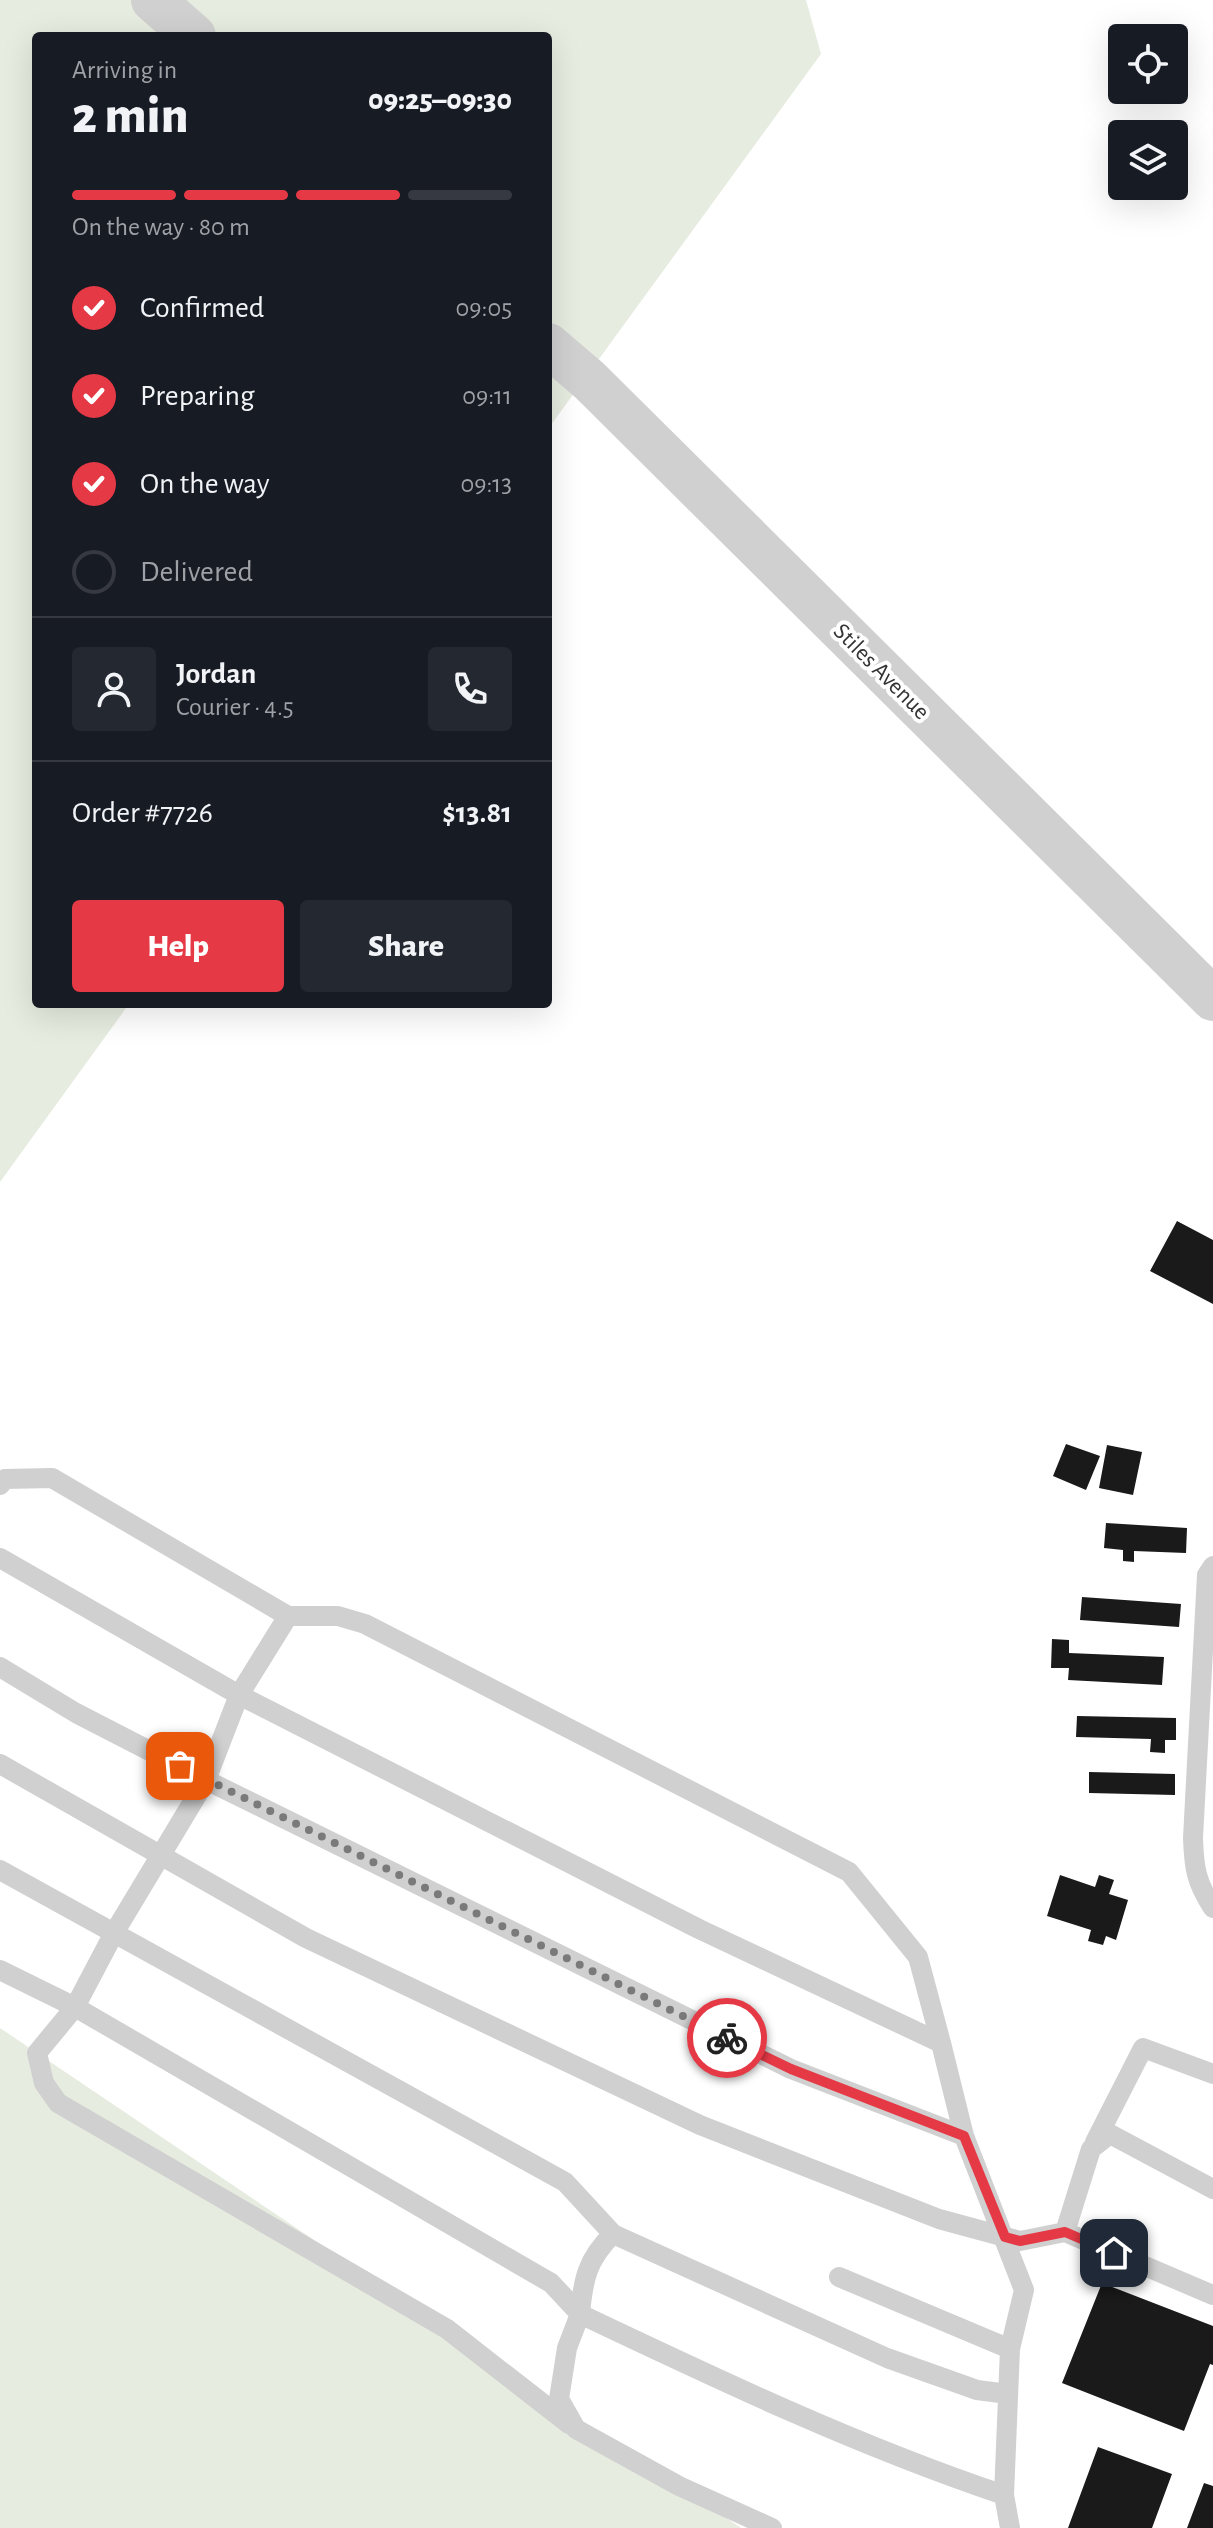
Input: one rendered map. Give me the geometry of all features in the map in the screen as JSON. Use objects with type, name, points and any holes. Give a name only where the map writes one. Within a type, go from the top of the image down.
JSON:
[{"type":"street","points":[[153,0],[189,32]]},
{"type":"street","name":"Stiles Avenue","points":[[552,348],[589,380],[1213,999]]},
{"type":"lane","points":[[0,1485],[5,1479],[52,1478],[288,1616],[338,1616],[365,1624],[849,1872],[918,1957],[964,2136],[1024,2290],[1010,2349],[1004,2495],[1010,2528]]},
{"type":"lane","points":[[0,1558],[239,1695],[699,1929],[941,2043]]},
{"type":"lane","points":[[1213,1566],[1207,1575],[1193,1838],[1194,1869],[1199,1886],[1213,1908]]},
{"type":"lane","points":[[288,1616],[239,1695],[206,1780],[114,1933],[75,2007],[37,2053],[44,2083],[58,2103],[447,2329],[576,2429],[679,2486],[772,2528]]},
{"type":"lane","points":[[0,1667],[76,1713],[206,1780],[791,2069],[964,2136]]},
{"type":"lane","points":[[0,1764],[306,1938],[700,2125],[939,2219],[1020,2241],[1065,2232],[1213,2295]]},
{"type":"lane","points":[[0,1870],[565,2182],[613,2234],[887,2358],[977,2390],[1008,2394]]},
{"type":"lane","points":[[0,1970],[75,2007],[551,2283],[580,2314],[664,2356],[926,2469],[1004,2495]]},
{"type":"lane","points":[[1065,2232],[1091,2149],[1143,2048],[1213,2074]]},
{"type":"lane","points":[[1091,2149],[1110,2134],[1213,2189]]},
{"type":"lane","points":[[576,2429],[559,2399],[567,2348],[580,2314],[584,2277],[601,2246],[613,2234]]},
{"type":"lane","points":[[839,2277],[1010,2349]]},
{"type":"shaded area","points":[[0,0],[806,0],[821,54],[552,424],[552,32],[32,32],[32,1008],[126,1008],[0,1182]]},
{"type":"shaded area","points":[[0,2028],[741,2528],[0,2528]]},
{"type":"building","points":[[1177,1221],[1213,1240],[1213,1304],[1150,1271]]},
{"type":"building","points":[[1066,1444],[1100,1456],[1086,1490],[1053,1476]]},
{"type":"building","points":[[1107,1445],[1142,1452],[1133,1495],[1099,1488]]},
{"type":"building","points":[[1106,1523],[1187,1528],[1186,1553],[1134,1551],[1134,1562],[1123,1561],[1123,1550],[1104,1548]]},
{"type":"building","points":[[1082,1597],[1181,1604],[1179,1627],[1080,1620]]},
{"type":"building","points":[[1052,1639],[1069,1640],[1069,1653],[1164,1657],[1162,1685],[1068,1680],[1069,1668],[1051,1668]]},
{"type":"building","points":[[1077,1716],[1176,1718],[1176,1740],[1165,1740],[1165,1753],[1150,1752],[1151,1739],[1076,1737]]},
{"type":"building","points":[[1089,1772],[1175,1774],[1175,1795],[1089,1793]]},
{"type":"building","points":[[1060,1875],[1095,1887],[1099,1875],[1114,1880],[1109,1894],[1128,1900],[1116,1940],[1106,1936],[1103,1945],[1088,1941],[1091,1930],[1047,1916]]},
{"type":"building","points":[[1102,2283],[1213,2326],[1213,2365],[1210,2364],[1184,2431],[1062,2383]]},
{"type":"building","points":[[1098,2447],[1172,2474],[1152,2528],[1068,2528]]},
{"type":"building","points":[[1204,2483],[1213,2486],[1213,2528],[1187,2528]]},
{"type":"way so far","points":[[180,1766],[727,2038]]},
{"type":"route","points":[[727,2038],[791,2069],[964,2136],[1005,2237],[1020,2241],[1065,2232],[1114,2253]]}]
